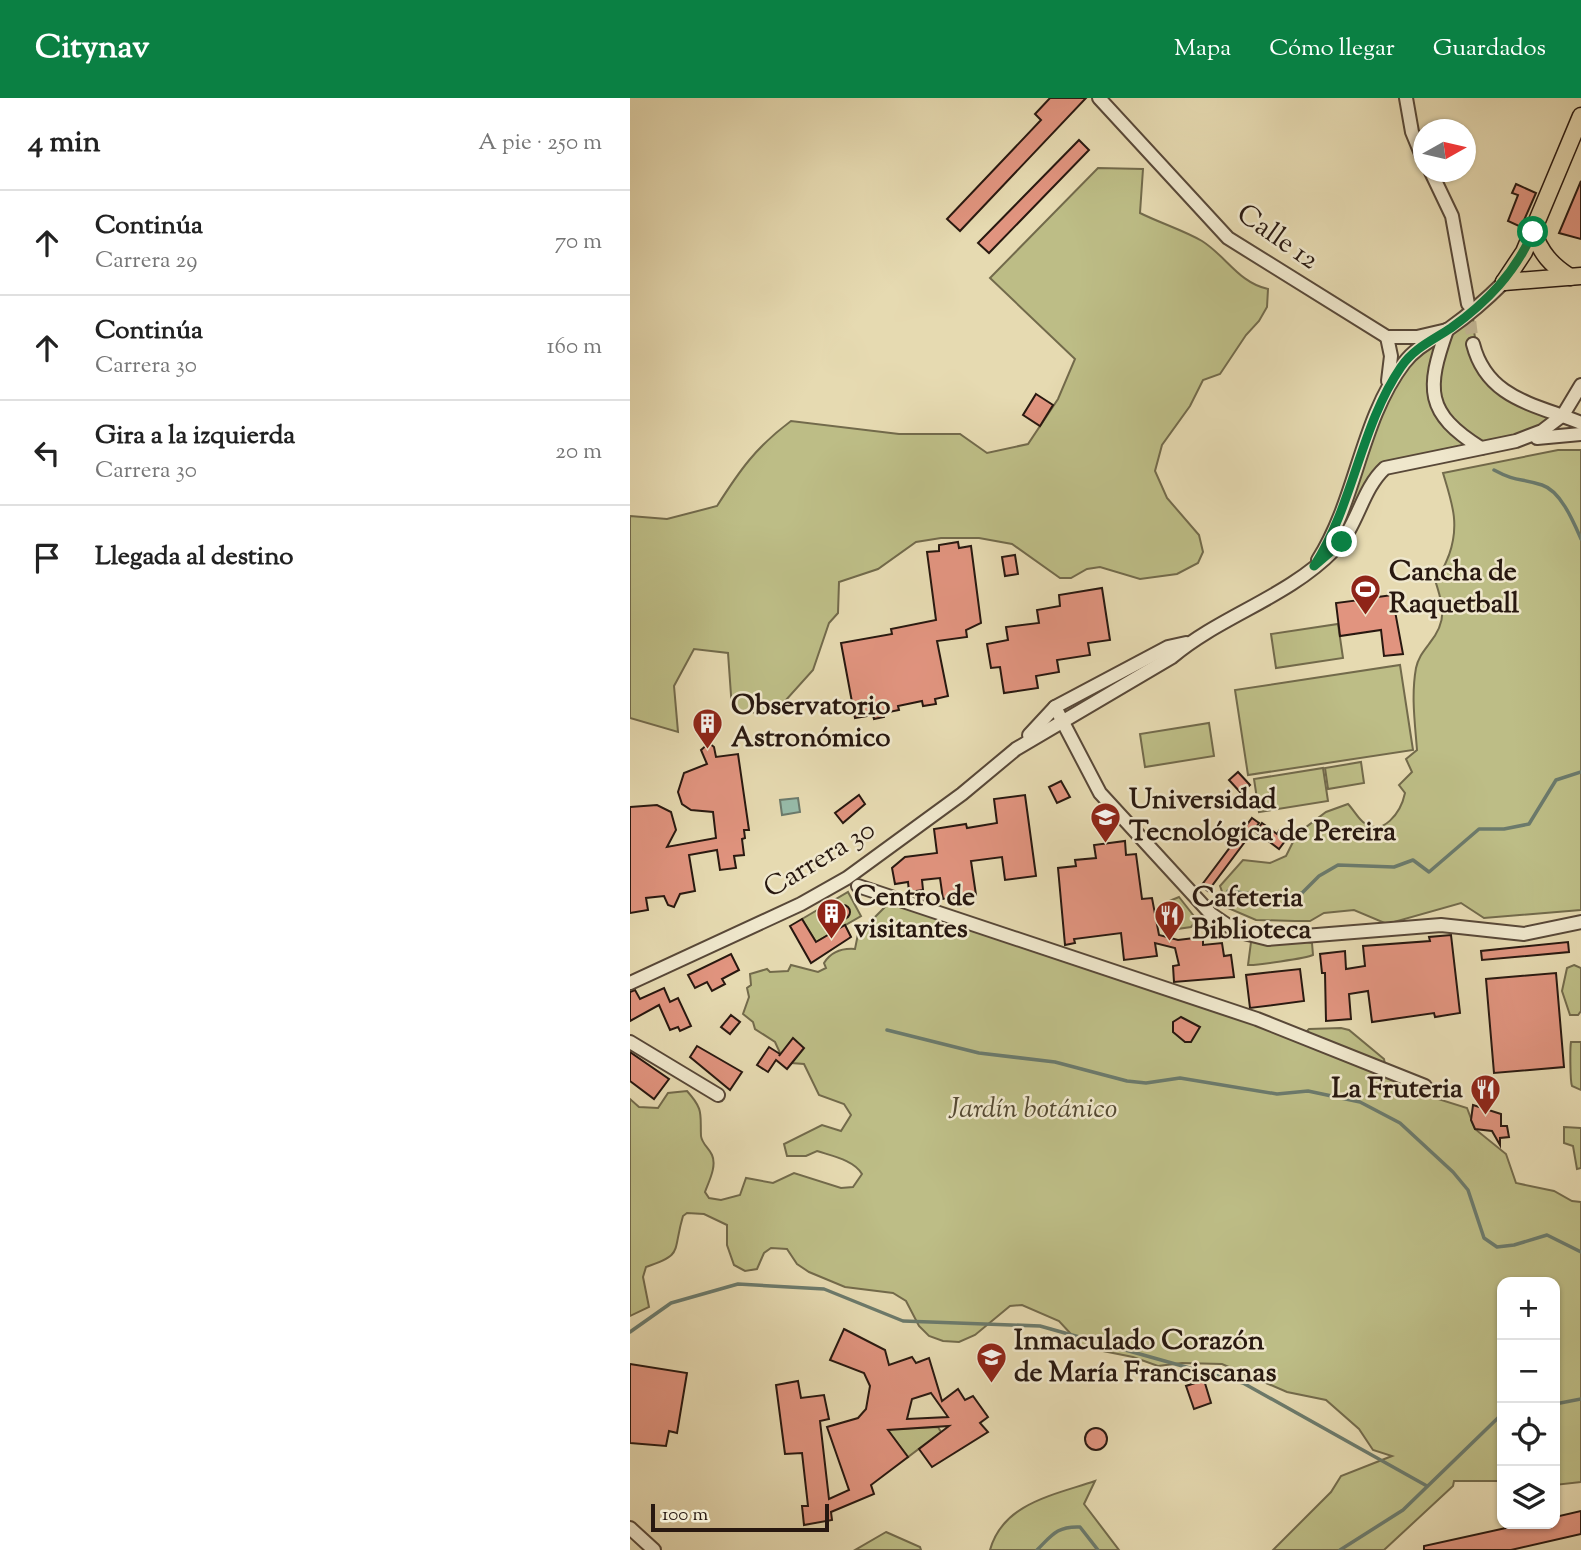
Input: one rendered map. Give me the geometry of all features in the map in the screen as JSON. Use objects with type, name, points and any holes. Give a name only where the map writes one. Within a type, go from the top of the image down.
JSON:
[{"type":"main road","points":[[1504,282],[1533,232],[1581,116]]},
{"type":"main road","points":[[1533,232],[1540,251],[1553,266],[1576,277]]},
{"type":"main road","points":[[1504,282],[1576,277]]},
{"type":"street","name":"Calle 12","points":[[1099,98],[1228,238],[1387,337]]},
{"type":"street","points":[[1406,98],[1413,135]]},
{"type":"street","points":[[1436,182],[1452,216],[1468,304]]},
{"type":"street","name":"Carrera 30","points":[[1314,566],[1340,519],[1385,392],[1412,353],[1447,330],[1504,282]]},
{"type":"street","points":[[1385,392],[1391,366],[1387,337],[1417,337],[1447,330]]},
{"type":"street","points":[[1447,330],[1433,373],[1435,403],[1451,427],[1481,448]]},
{"type":"street","points":[[1474,344],[1483,370],[1503,391],[1581,423]]},
{"type":"street","points":[[1563,415],[1581,385]]},
{"type":"street","name":"Carrera 30","points":[[630,983],[801,904],[847,878],[962,794],[1016,749],[1172,657],[1190,643],[1281,593],[1342,542],[1368,490],[1385,468],[1516,441],[1542,431],[1563,415]]},
{"type":"street","points":[[1516,441],[1581,433]]},
{"type":"street","name":"Carrera 30","points":[[1016,749],[1055,707],[1168,647],[1190,643]]},
{"type":"street","points":[[1055,707],[1100,793],[1211,914],[1236,932],[1268,939],[1441,925],[1524,934],[1581,922]]},
{"type":"street","points":[[858,886],[1257,1019],[1424,1086]]},
{"type":"street","points":[[630,1042],[718,1095]]},
{"type":"street","points":[[630,1528],[654,1550]]},
{"type":"green space","points":[[1098,168],[1143,169],[1140,213],[1202,241],[1249,281],[1268,289],[1267,307],[1259,321],[1246,335],[1220,374],[1203,380],[1190,406],[1162,445],[1155,471],[1167,498],[1199,535],[1203,552],[1198,563],[1177,574],[1140,579],[1100,567],[1087,569],[1071,578],[1060,578],[1012,544],[979,538],[941,538],[916,542],[878,569],[839,582],[838,613],[829,623],[813,670],[786,700],[763,714],[732,709],[728,653],[694,649],[674,686],[678,732],[630,718],[630,516],[667,519],[717,506],[749,460],[791,421],[899,434],[960,434],[987,453],[1028,444],[1058,399],[1075,359],[990,278]]},
{"type":"green space","points":[[1473,311],[1479,355],[1486,370],[1508,390],[1563,415],[1542,431],[1392,464],[1350,529],[1327,546],[1403,364]]},
{"type":"green space","points":[[1558,450],[1581,450],[1581,910],[1484,918],[1461,903],[1387,924],[1354,910],[1324,913],[1310,921],[1295,921],[1256,920],[1228,908],[1220,886],[1243,860],[1270,863],[1286,856],[1297,834],[1326,812],[1348,804],[1363,822],[1377,827],[1390,821],[1395,815],[1405,793],[1399,785],[1412,772],[1406,759],[1417,750],[1414,699],[1416,668],[1442,619],[1442,604],[1434,577],[1445,565],[1454,533],[1452,504],[1443,473]]},
{"type":"green space","points":[[1338,624],[1343,658],[1276,668],[1271,634]]},
{"type":"green space","points":[[1400,665],[1413,750],[1248,775],[1235,690]]},
{"type":"green space","points":[[1209,723],[1214,756],[1145,767],[1140,734]]},
{"type":"green space","points":[[1361,762],[1364,783],[1328,789],[1325,768]]},
{"type":"green space","points":[[1323,768],[1328,801],[1259,812],[1254,779]]},
{"type":"green space","points":[[848,892],[861,916],[816,942],[802,919]]},
{"type":"green space","points":[[1179,897],[1197,920],[1191,927],[1170,930],[1167,902]]},
{"type":"green space","name":"Jardín botánico","points":[[889,903],[1302,1036],[1309,1029],[1349,1030],[1384,1059],[1386,1070],[1433,1090],[1438,1099],[1467,1108],[1475,1129],[1506,1154],[1516,1183],[1554,1191],[1572,1201],[1581,1202],[1581,1482],[1560,1484],[1560,1277],[1497,1277],[1497,1481],[1454,1481],[1453,1486],[1384,1550],[1273,1550],[1331,1492],[1341,1476],[1392,1456],[1373,1450],[1359,1429],[1326,1400],[1287,1392],[1222,1364],[1182,1363],[1158,1366],[1133,1357],[1083,1347],[1059,1321],[1022,1305],[1010,1306],[975,1335],[959,1342],[943,1341],[929,1336],[919,1326],[906,1301],[893,1293],[845,1287],[809,1272],[797,1264],[787,1249],[771,1248],[764,1253],[757,1269],[745,1271],[734,1265],[727,1245],[727,1225],[704,1214],[687,1213],[683,1216],[675,1251],[666,1259],[646,1267],[643,1277],[649,1307],[630,1316],[630,1099],[639,1107],[658,1108],[668,1093],[687,1091],[692,1097],[700,1112],[702,1139],[714,1164],[705,1192],[709,1198],[721,1200],[740,1195],[746,1178],[773,1183],[794,1173],[841,1188],[853,1187],[862,1174],[848,1162],[817,1151],[806,1156],[787,1156],[784,1144],[822,1125],[841,1131],[851,1115],[844,1104],[819,1095],[804,1064],[791,1063],[781,1055],[775,1042],[755,1029],[753,1022],[743,1014],[749,997],[747,988],[751,985],[750,974],[767,969],[770,972],[788,971],[791,965],[818,972],[826,968],[824,963],[833,953],[855,949],[858,934]]},
{"type":"green space","points":[[1251,942],[1312,943],[1313,955],[1248,965]]},
{"type":"green space","points":[[1574,965],[1581,968],[1581,1011],[1578,1015],[1570,1015],[1562,991],[1567,968]]},
{"type":"green space","points":[[1571,1042],[1581,1042],[1581,1090],[1571,1083]]},
{"type":"green space","points":[[1564,1127],[1581,1128],[1581,1168],[1577,1169],[1573,1146],[1564,1143]]},
{"type":"green space","points":[[883,1424],[893,1429],[938,1427],[941,1432],[908,1457]]},
{"type":"green space","points":[[1095,1481],[1084,1504],[1119,1550],[990,1550],[1006,1521],[1018,1511],[1047,1497]]},
{"type":"green space","points":[[886,1532],[920,1547],[921,1550],[855,1550]]},
{"type":"shaded area","points":[[798,798],[800,812],[782,815],[780,800]]},
{"type":"building","points":[[1050,98],[1086,98],[960,231],[947,219],[1041,120],[1035,114]]},
{"type":"building","points":[[1079,140],[1089,150],[989,253],[978,243]]},
{"type":"building","points":[[1581,181],[1581,239],[1559,233]]},
{"type":"building","points":[[1516,184],[1536,193],[1521,227],[1508,221],[1518,195],[1512,193]]},
{"type":"building","points":[[1036,394],[1053,405],[1040,426],[1023,415]]},
{"type":"building","points":[[958,542],[959,548],[971,546],[981,623],[966,630],[967,637],[937,641],[948,696],[935,699],[936,704],[923,706],[922,701],[898,706],[899,710],[884,713],[884,717],[874,719],[873,715],[855,718],[841,643],[892,634],[891,629],[936,620],[927,552],[939,551],[939,545]]},
{"type":"building","points":[[1015,555],[1018,574],[1005,576],[1002,557]]},
{"type":"building","points":[[1102,588],[1110,640],[1088,643],[1090,655],[1057,660],[1059,672],[1036,676],[1038,688],[1004,693],[1000,667],[991,668],[987,644],[1008,640],[1006,627],[1039,623],[1037,610],[1060,606],[1059,595]]},
{"type":"building","name":"Cancha de Raquetball","points":[[1369,590],[1370,598],[1392,595],[1403,654],[1384,656],[1381,630],[1340,636],[1336,603],[1360,600],[1359,592]]},
{"type":"building","points":[[709,743],[714,747],[716,757],[738,754],[749,830],[744,830],[745,838],[742,839],[744,855],[734,856],[736,868],[720,870],[717,850],[689,855],[695,891],[680,894],[674,907],[668,905],[664,896],[646,898],[648,910],[630,913],[630,807],[657,805],[671,812],[676,830],[667,847],[716,838],[713,812],[691,810],[682,804],[678,792],[684,773],[707,764],[701,750]]},
{"type":"building","points":[[1238,772],[1250,785],[1241,793],[1229,780]]},
{"type":"building","points":[[1061,781],[1070,797],[1057,803],[1049,787]]},
{"type":"building","points":[[859,795],[865,804],[843,823],[835,813]]},
{"type":"building","points":[[1025,795],[1036,876],[1005,880],[1002,857],[971,861],[976,895],[943,899],[940,878],[922,880],[923,890],[909,892],[908,882],[895,884],[892,868],[905,857],[937,853],[934,829],[966,824],[967,828],[997,823],[994,799]]},
{"type":"building","points":[[1252,818],[1259,823],[1208,891],[1201,886]]},
{"type":"building","points":[[1262,823],[1277,834],[1279,831],[1288,837],[1279,849],[1256,832]]},
{"type":"building","points":[[1125,841],[1126,855],[1136,854],[1142,899],[1152,898],[1159,935],[1178,940],[1203,937],[1203,945],[1222,943],[1224,956],[1231,955],[1234,977],[1174,982],[1173,966],[1179,965],[1175,948],[1155,943],[1157,956],[1124,960],[1121,933],[1074,939],[1075,943],[1065,945],[1058,868],[1076,866],[1075,860],[1096,858],[1094,845]]},
{"type":"building","points":[[843,905],[848,907],[848,917],[843,919],[838,917],[836,912],[838,907]]},
{"type":"building","name":"Centro de visitantes","points":[[802,919],[816,942],[845,925],[851,937],[811,963],[790,926]]},
{"type":"building","points":[[1451,935],[1460,1013],[1435,1017],[1434,1013],[1372,1022],[1368,991],[1349,994],[1351,1019],[1326,1021],[1325,973],[1322,973],[1320,954],[1345,951],[1346,969],[1365,966],[1363,946],[1430,941],[1429,937]]},
{"type":"building","points":[[1568,942],[1569,952],[1482,960],[1481,951]]},
{"type":"building","points":[[731,954],[739,970],[722,979],[725,984],[712,991],[707,982],[695,988],[688,975]]},
{"type":"building","points":[[1300,969],[1304,1001],[1250,1008],[1246,975]]},
{"type":"building","points":[[1556,973],[1564,1067],[1494,1073],[1486,979]]},
{"type":"building","points":[[664,988],[670,1002],[678,998],[691,1026],[680,1031],[678,1027],[670,1030],[659,1005],[630,1021],[630,992],[635,990],[640,999]]},
{"type":"building","points":[[731,1015],[740,1022],[730,1034],[721,1027]]},
{"type":"building","points":[[1181,1017],[1200,1027],[1191,1042],[1185,1042],[1173,1032],[1173,1022]]},
{"type":"building","points":[[793,1038],[804,1048],[787,1069],[776,1060],[768,1072],[757,1065],[769,1047],[780,1054],[779,1056]]},
{"type":"building","points":[[697,1046],[742,1072],[730,1090],[690,1057]]},
{"type":"building","points":[[630,1052],[669,1079],[654,1099],[630,1081]]},
{"type":"building","name":"La Fruteria","points":[[1473,1105],[1501,1114],[1501,1126],[1507,1126],[1509,1137],[1500,1138],[1500,1145],[1492,1131],[1475,1129],[1471,1120]]},
{"type":"building","points":[[844,1329],[885,1350],[889,1365],[912,1357],[916,1363],[929,1358],[942,1401],[958,1389],[965,1400],[973,1396],[988,1417],[980,1423],[988,1432],[932,1467],[919,1449],[949,1426],[888,1430],[908,1457],[871,1485],[874,1494],[831,1512],[832,1520],[804,1525],[802,1506],[808,1506],[802,1453],[785,1454],[776,1385],[798,1381],[801,1398],[824,1395],[829,1419],[820,1421],[829,1499],[849,1490],[827,1427],[858,1418],[866,1409],[870,1386],[864,1373],[830,1360]],"holes":[[[931,1393],[948,1417],[907,1419],[912,1399]]]},
{"type":"building","points":[[630,1364],[687,1373],[677,1433],[669,1431],[666,1446],[630,1443]]},
{"type":"building","points":[[1204,1380],[1211,1403],[1194,1409],[1186,1386]]},
{"type":"building","points":[[1096,1428],[1104,1431],[1107,1439],[1104,1447],[1096,1450],[1088,1447],[1085,1439],[1088,1431]]},
{"type":"building","points":[[1581,1511],[1581,1534],[1511,1550],[1424,1550],[1424,1546],[1501,1529],[1560,1529],[1560,1516]]},
{"type":"waterway","points":[[1494,470],[1549,488],[1566,508],[1581,539]]},
{"type":"waterway","points":[[1228,891],[1276,897],[1302,893],[1319,876],[1338,865],[1394,867],[1413,860],[1429,872],[1479,829],[1504,829],[1529,824],[1556,780],[1581,772]]},
{"type":"waterway","points":[[887,1030],[979,1053],[1055,1062],[1127,1081],[1146,1083],[1180,1078],[1277,1094],[1308,1091],[1360,1102],[1400,1123],[1453,1172],[1468,1190],[1484,1238],[1497,1247],[1547,1235],[1581,1252]]},
{"type":"waterway","points":[[630,1332],[671,1303],[738,1284],[824,1289],[903,1321],[1040,1326],[1243,1383],[1427,1486]]},
{"type":"waterway","points":[[1560,1403],[1581,1399]]},
{"type":"waterway","points":[[1340,1550],[1403,1510],[1497,1419]]},
{"type":"waterway","points":[[1037,1550],[1060,1530],[1072,1527],[1080,1527],[1098,1550]]},
{"type":"tunnel","points":[[1468,304],[1473,344]]},
{"type":"place","name":"Cancha de Raquetball","points":[[1366,616]]},
{"type":"place","name":"Observatorio Astronómico","points":[[708,750]]},
{"type":"place","name":"Universidad Tecnológica de Pereira","points":[[1106,844]]},
{"type":"place","name":"Centro de visitantes","points":[[831,941]]},
{"type":"place","name":"Cafeteria Biblioteca","points":[[1169,942]]},
{"type":"place","name":"La Fruteria","points":[[1486,1117]]},
{"type":"place","name":"Inmaculado Corazón de María Franciscanas","points":[[991,1385]]},
{"type":"route","points":[[1342,542],[1314,566],[1335,532],[1385,392],[1412,353],[1473,312],[1504,282],[1524,252],[1533,232]]}]
